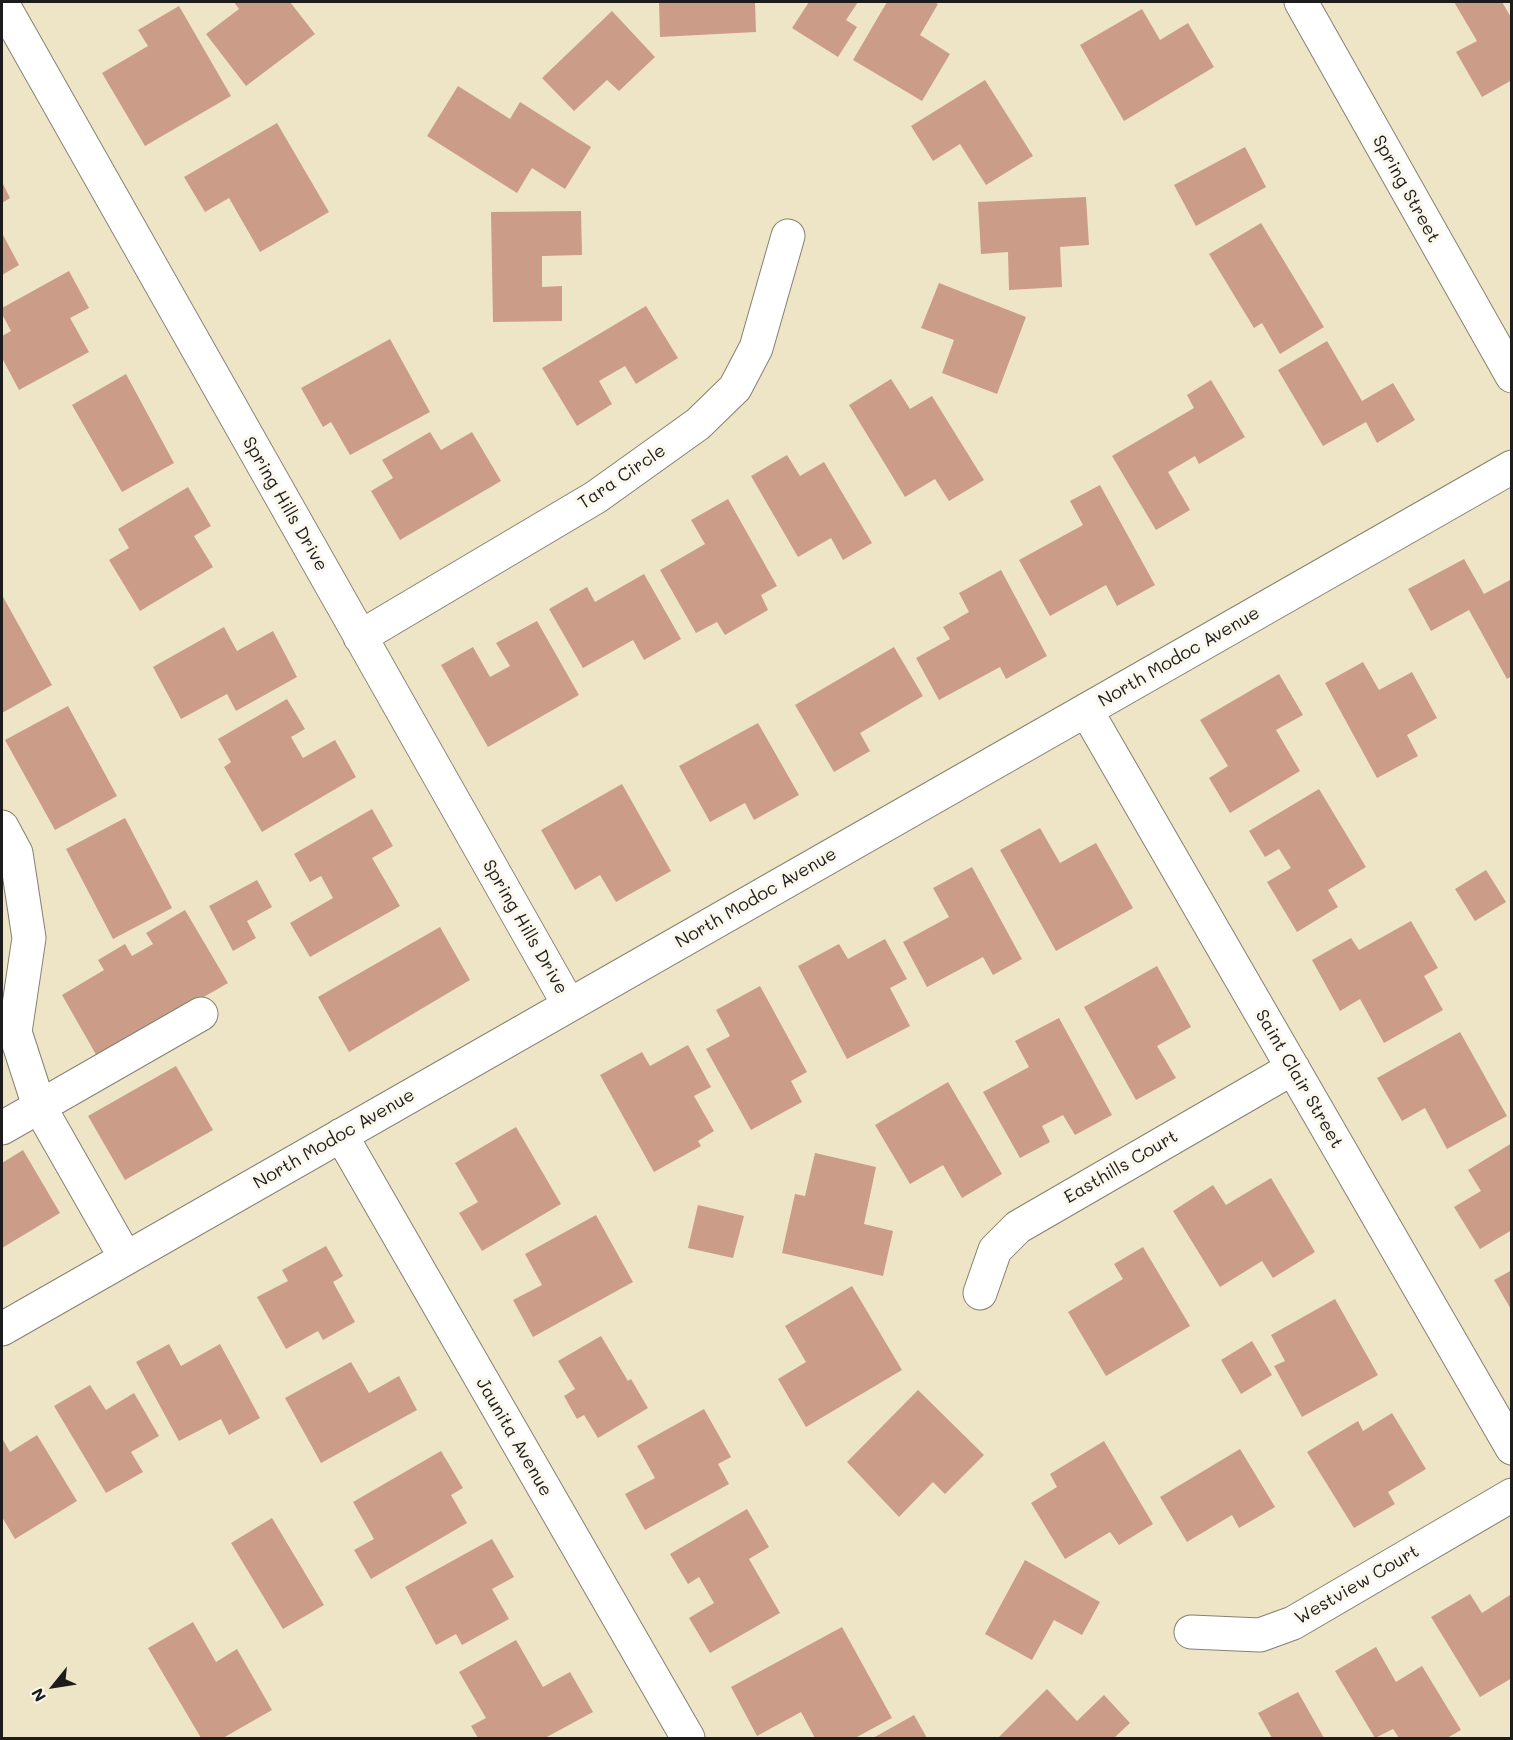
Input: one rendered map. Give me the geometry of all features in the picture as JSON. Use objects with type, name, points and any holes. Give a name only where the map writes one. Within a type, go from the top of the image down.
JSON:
[{"type":"street","name":"Spring Street","points":[[1300,2],[1512,376]]},
{"type":"street","name":"Spring Hills Drive","points":[[2,3],[569,1005]]},
{"type":"street","name":"Tara Circle","points":[[360,637],[596,497],[698,423],[735,388],[756,348],[788,236]]},
{"type":"street","name":"North Modoc Avenue","points":[[2,1329],[1512,467]]},
{"type":"street","name":"Saint Clair Street","points":[[1086,710],[1512,1448]]},
{"type":"street","points":[[2,827],[16,853],[29,938],[15,1032],[39,1106],[125,1257]]},
{"type":"street","points":[[2,1128],[201,1014]]},
{"type":"street","name":"Easthills Court","points":[[980,1293],[994,1250],[1018,1227],[1293,1068]]},
{"type":"street","name":"Jaunita Avenue","points":[[341,1135],[688,1738]]},
{"type":"street","name":"Westview Court","points":[[1191,1632],[1260,1635],[1293,1623],[1512,1495]]},
{"type":"building","points":[[234,2],[290,2],[315,34],[246,86],[206,34],[239,9]]},
{"type":"building","points":[[659,2],[755,2],[756,32],[660,37]]},
{"type":"building","points":[[809,2],[858,2],[846,20],[857,27],[838,57],[792,28]]},
{"type":"building","points":[[887,2],[934,2],[938,4],[920,35],[950,54],[922,101],[853,60]]},
{"type":"building","points":[[1454,2],[1502,2],[1512,19],[1512,80],[1482,97],[1456,52],[1477,41]]},
{"type":"building","points":[[179,6],[231,96],[145,146],[102,73],[148,46],[138,30]]},
{"type":"building","points":[[1142,9],[1160,40],[1188,23],[1214,67],[1124,121],[1080,45]]},
{"type":"building","points":[[612,11],[655,57],[619,91],[607,80],[574,111],[542,78]]},
{"type":"building","points":[[985,80],[1033,156],[986,185],[960,144],[933,161],[911,126]]},
{"type":"building","points":[[458,86],[510,119],[520,102],[591,147],[565,189],[532,168],[517,193],[427,136]]},
{"type":"building","points":[[277,123],[329,212],[260,252],[229,198],[205,212],[184,177]]},
{"type":"building","points":[[1245,147],[1266,187],[1196,226],[1174,185]]},
{"type":"building","points":[[2,182],[10,198],[2,203]]},
{"type":"building","points":[[1086,197],[1089,245],[1060,247],[1062,287],[1009,290],[1008,252],[981,254],[978,202]]},
{"type":"building","points":[[581,211],[582,255],[542,256],[542,287],[562,286],[562,321],[493,322],[491,212]]},
{"type":"building","points":[[1261,223],[1324,327],[1280,354],[1262,323],[1254,328],[1209,254]]},
{"type":"building","points":[[2,233],[19,265],[2,275]]},
{"type":"building","points":[[69,271],[89,308],[70,318],[89,352],[19,390],[2,358],[2,336],[11,331],[2,314],[2,308]]},
{"type":"building","points":[[939,283],[1026,317],[997,394],[942,373],[954,340],[921,328]]},
{"type":"building","points":[[646,306],[678,358],[636,384],[625,366],[599,381],[612,404],[577,426],[542,368]]},
{"type":"building","points":[[390,339],[430,412],[350,455],[331,422],[323,427],[301,388]]},
{"type":"building","points":[[1327,341],[1362,401],[1393,383],[1415,420],[1377,443],[1366,422],[1323,446],[1278,370]]},
{"type":"building","points":[[126,374],[174,463],[122,492],[72,405]]},
{"type":"building","points":[[891,379],[910,409],[932,396],[984,480],[949,501],[935,479],[905,497],[849,405]]},
{"type":"building","points":[[1211,380],[1245,437],[1199,464],[1195,456],[1168,472],[1190,510],[1156,530],[1112,456],[1194,408],[1187,395]]},
{"type":"building","points":[[430,432],[441,450],[472,432],[501,481],[400,540],[371,491],[393,478],[382,460]]},
{"type":"building","points":[[787,455],[800,476],[824,462],[872,543],[843,560],[831,538],[798,557],[751,476]]},
{"type":"building","points":[[1100,485],[1155,585],[1117,606],[1106,585],[1050,616],[1019,560],[1083,525],[1070,501]]},
{"type":"building","points":[[188,487],[211,526],[194,536],[213,567],[140,611],[109,560],[129,548],[118,529]]},
{"type":"building","points":[[728,499],[777,586],[761,595],[768,610],[725,635],[717,622],[696,633],[660,570],[705,544],[691,520]]},
{"type":"building","points":[[1464,559],[1484,594],[1512,579],[1512,676],[1507,679],[1469,610],[1431,631],[1408,589]]},
{"type":"building","points":[[1001,570],[1047,656],[1006,679],[1000,667],[939,700],[916,658],[950,639],[943,627],[969,612],[959,593]]},
{"type":"building","points":[[644,574],[681,639],[644,660],[633,640],[583,668],[549,609],[587,587],[595,602]]},
{"type":"building","points":[[2,595],[52,685],[2,713]]},
{"type":"building","points":[[537,621],[579,695],[488,747],[441,665],[473,647],[490,677],[510,666],[496,643]]},
{"type":"building","points":[[224,627],[237,651],[273,631],[297,677],[236,711],[227,694],[181,719],[153,667]]},
{"type":"building","points":[[894,647],[923,696],[860,733],[870,751],[834,772],[795,705]]},
{"type":"building","points":[[1363,662],[1379,690],[1412,672],[1437,718],[1407,735],[1418,756],[1377,778],[1325,683]]},
{"type":"building","points":[[1279,674],[1303,715],[1276,730],[1300,771],[1230,813],[1209,778],[1228,766],[1200,720]]},
{"type":"building","points":[[287,699],[305,729],[291,737],[303,758],[335,740],[356,777],[262,832],[224,767],[231,762],[218,739]]},
{"type":"building","points":[[68,706],[117,796],[55,830],[5,740]]},
{"type":"building","points":[[758,723],[799,795],[754,820],[745,803],[710,822],[679,766]]},
{"type":"building","points":[[622,784],[671,871],[616,902],[600,875],[575,890],[541,830]]},
{"type":"building","points":[[1319,789],[1366,867],[1328,890],[1338,907],[1297,932],[1267,882],[1291,868],[1279,849],[1265,857],[1249,831]]},
{"type":"building","points":[[372,809],[393,846],[372,858],[400,906],[310,957],[290,923],[333,898],[321,876],[310,882],[294,854]]},
{"type":"building","points":[[125,818],[172,908],[113,939],[66,849]]},
{"type":"building","points":[[1040,828],[1060,863],[1096,843],[1133,908],[1056,951],[1000,850]]},
{"type":"building","points":[[972,867],[1022,959],[993,975],[983,957],[927,987],[903,942],[949,917],[933,888]]},
{"type":"building","points":[[1486,870],[1506,902],[1475,921],[1455,889]]},
{"type":"building","points":[[257,880],[272,907],[247,921],[256,938],[233,951],[209,906]]},
{"type":"building","points":[[185,910],[228,983],[98,1058],[62,995],[104,970],[98,960],[125,944],[132,956],[153,944],[146,933]]},
{"type":"building","points":[[1411,921],[1438,968],[1424,976],[1443,1010],[1384,1043],[1360,999],[1340,1011],[1312,960],[1351,938],[1359,950]]},
{"type":"building","points":[[440,927],[470,980],[349,1052],[318,997]]},
{"type":"building","points":[[885,939],[907,979],[890,988],[910,1026],[847,1059],[798,966],[839,944],[848,959]]},
{"type":"building","points":[[1157,966],[1191,1027],[1157,1046],[1176,1078],[1136,1100],[1084,1007]]},
{"type":"building","points":[[760,986],[807,1072],[791,1081],[802,1102],[751,1130],[706,1049],[730,1036],[716,1010]]},
{"type":"building","points":[[1059,1018],[1112,1115],[1075,1135],[1063,1115],[1042,1126],[1050,1142],[1020,1158],[983,1092],[1029,1067],[1015,1041]]},
{"type":"building","points":[[1460,1032],[1507,1116],[1447,1149],[1425,1108],[1402,1121],[1377,1078]]},
{"type":"building","points":[[688,1045],[711,1087],[694,1096],[714,1131],[698,1141],[701,1146],[654,1172],[600,1075],[642,1052],[650,1066]]},
{"type":"building","points":[[176,1066],[213,1130],[125,1180],[88,1116]]},
{"type":"building","points":[[948,1082],[1002,1174],[962,1198],[943,1165],[910,1184],[875,1125]]},
{"type":"building","points":[[516,1127],[561,1204],[482,1251],[459,1213],[478,1202],[455,1163]]},
{"type":"building","points":[[1512,1143],[1512,1230],[1480,1249],[1454,1207],[1481,1191],[1468,1170]]},
{"type":"building","points":[[23,1150],[60,1213],[2,1248],[2,1163]]},
{"type":"building","points":[[815,1153],[876,1167],[864,1224],[893,1231],[883,1276],[782,1253],[795,1194],[805,1196]]},
{"type":"building","points":[[1271,1178],[1315,1252],[1273,1278],[1262,1261],[1220,1287],[1173,1211],[1213,1185],[1226,1205]]},
{"type":"building","points":[[698,1205],[744,1216],[733,1258],[688,1248]]},
{"type":"building","points":[[596,1215],[633,1282],[533,1337],[513,1300],[542,1285],[525,1254]]},
{"type":"building","points":[[326,1246],[343,1276],[333,1282],[355,1322],[323,1340],[318,1331],[286,1349],[257,1297],[288,1281],[282,1270]]},
{"type":"building","points":[[1143,1247],[1190,1326],[1106,1376],[1068,1312],[1123,1279],[1114,1264]]},
{"type":"building","points":[[1512,1270],[1512,1311],[1494,1280]]},
{"type":"building","points":[[852,1286],[902,1370],[806,1427],[778,1379],[806,1362],[785,1326]]},
{"type":"building","points":[[1335,1299],[1378,1375],[1302,1417],[1274,1366],[1285,1361],[1271,1335]]},
{"type":"building","points":[[601,1336],[628,1381],[631,1379],[648,1408],[598,1438],[584,1415],[577,1419],[564,1396],[575,1389],[558,1361]]},
{"type":"building","points":[[1252,1341],[1272,1375],[1241,1394],[1221,1360]]},
{"type":"building","points":[[169,1344],[181,1366],[220,1344],[260,1418],[229,1435],[221,1419],[179,1441],[136,1362]]},
{"type":"building","points":[[351,1362],[369,1393],[399,1376],[417,1410],[321,1463],[285,1398]]},
{"type":"building","points":[[90,1385],[106,1410],[134,1393],[159,1436],[131,1452],[143,1472],[106,1493],[54,1406]]},
{"type":"building","points":[[918,1390],[984,1455],[945,1494],[933,1482],[899,1517],[847,1462]]},
{"type":"building","points":[[704,1409],[731,1457],[718,1464],[729,1484],[645,1530],[625,1494],[655,1478],[637,1446]]},
{"type":"building","points":[[1392,1413],[1426,1469],[1388,1492],[1395,1504],[1354,1528],[1307,1452],[1358,1421],[1363,1431]]},
{"type":"building","points":[[37,1435],[77,1501],[15,1539],[2,1517],[2,1438],[10,1452]]},
{"type":"building","points":[[1104,1441],[1153,1524],[1119,1545],[1110,1532],[1065,1559],[1031,1503],[1057,1487],[1050,1474]]},
{"type":"building","points":[[1240,1449],[1275,1507],[1239,1528],[1232,1515],[1187,1542],[1160,1497]]},
{"type":"building","points":[[441,1451],[463,1488],[451,1495],[467,1523],[371,1579],[354,1550],[374,1539],[353,1502]]},
{"type":"building","points":[[747,1509],[769,1547],[749,1559],[780,1613],[710,1653],[689,1618],[714,1603],[699,1577],[688,1584],[670,1554]]},
{"type":"building","points":[[272,1518],[324,1605],[283,1629],[231,1543]]},
{"type":"building","points":[[492,1539],[514,1577],[492,1589],[509,1619],[462,1645],[456,1634],[436,1645],[405,1587]]},
{"type":"building","points":[[1025,1560],[1100,1602],[1082,1635],[1054,1620],[1032,1660],[985,1634]]},
{"type":"building","points":[[1470,1594],[1482,1613],[1510,1595],[1512,1597],[1512,1678],[1480,1697],[1431,1617]]},
{"type":"building","points":[[193,1622],[216,1662],[237,1649],[272,1710],[223,1738],[201,1738],[148,1648]]},
{"type":"building","points":[[842,1627],[892,1718],[855,1738],[815,1738],[801,1712],[757,1736],[731,1687]]},
{"type":"building","points":[[516,1640],[543,1687],[570,1672],[593,1712],[545,1738],[478,1738],[471,1726],[486,1718],[459,1672]]},
{"type":"building","points":[[1376,1647],[1396,1682],[1422,1666],[1461,1730],[1447,1738],[1399,1738],[1393,1729],[1375,1738],[1335,1671]]},
{"type":"building","points":[[1047,1689],[1077,1721],[1104,1695],[1130,1723],[1114,1738],[998,1738]]},
{"type":"building","points":[[1298,1692],[1324,1738],[1272,1738],[1258,1713]]},
{"type":"building","points":[[914,1715],[927,1738],[873,1738]]}]
